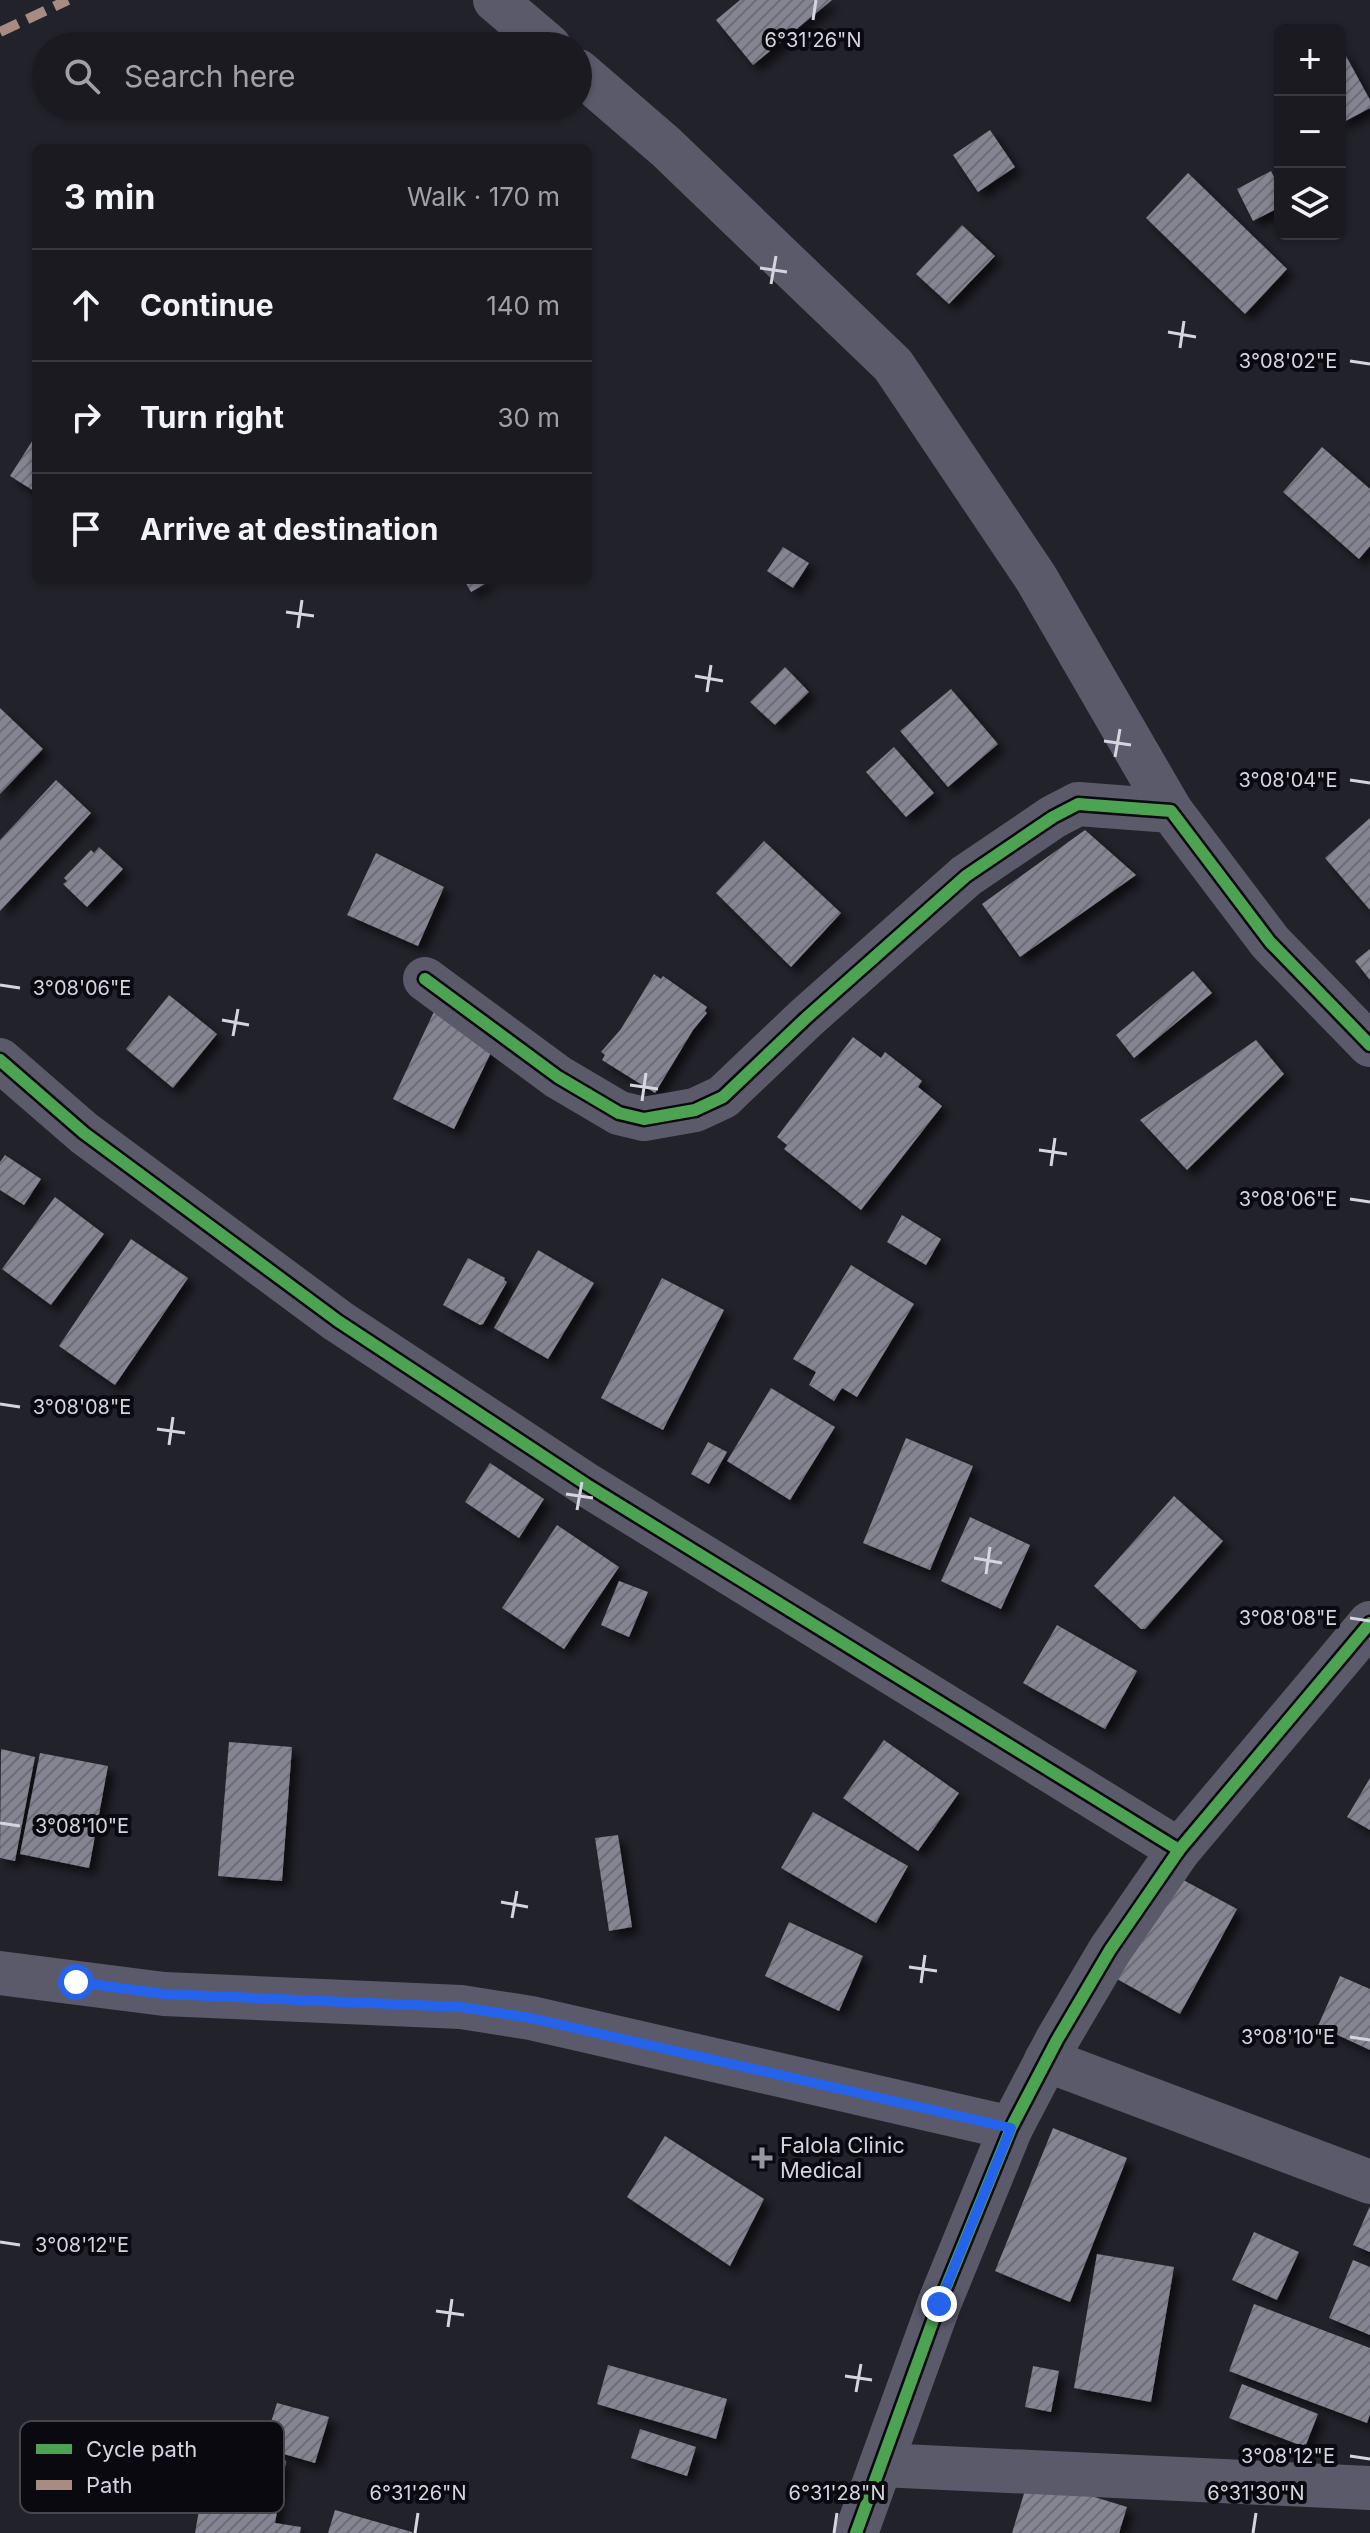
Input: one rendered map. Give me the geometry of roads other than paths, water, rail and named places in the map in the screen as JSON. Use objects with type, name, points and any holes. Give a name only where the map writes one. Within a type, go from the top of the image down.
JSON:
[{"type":"street","points":[[495,0],[533,32]]},
{"type":"street","points":[[592,83],[666,147],[893,365],[1036,578],[1171,811],[1270,942],[1370,1045]]},
{"type":"street","points":[[425,979],[558,1077],[619,1113],[644,1119],[695,1110],[723,1097],[806,1018],[966,876],[1053,817],[1078,804],[1171,811]]},
{"type":"street","points":[[0,1060],[84,1133],[338,1321],[449,1396],[587,1485],[1179,1850]]},
{"type":"street","points":[[856,2533],[939,2304],[1011,2128],[1046,2060],[1110,1950],[1179,1850],[1370,1623]]},
{"type":"street","points":[[0,1973],[164,1994],[461,2007],[517,2016],[1011,2128]]},
{"type":"street","points":[[1046,2060],[1370,2182]]},
{"type":"street","points":[[881,2465],[1370,2488]]},
{"type":"place","name":"Falola Clinic Medical","points":[[762,2158]]}]
